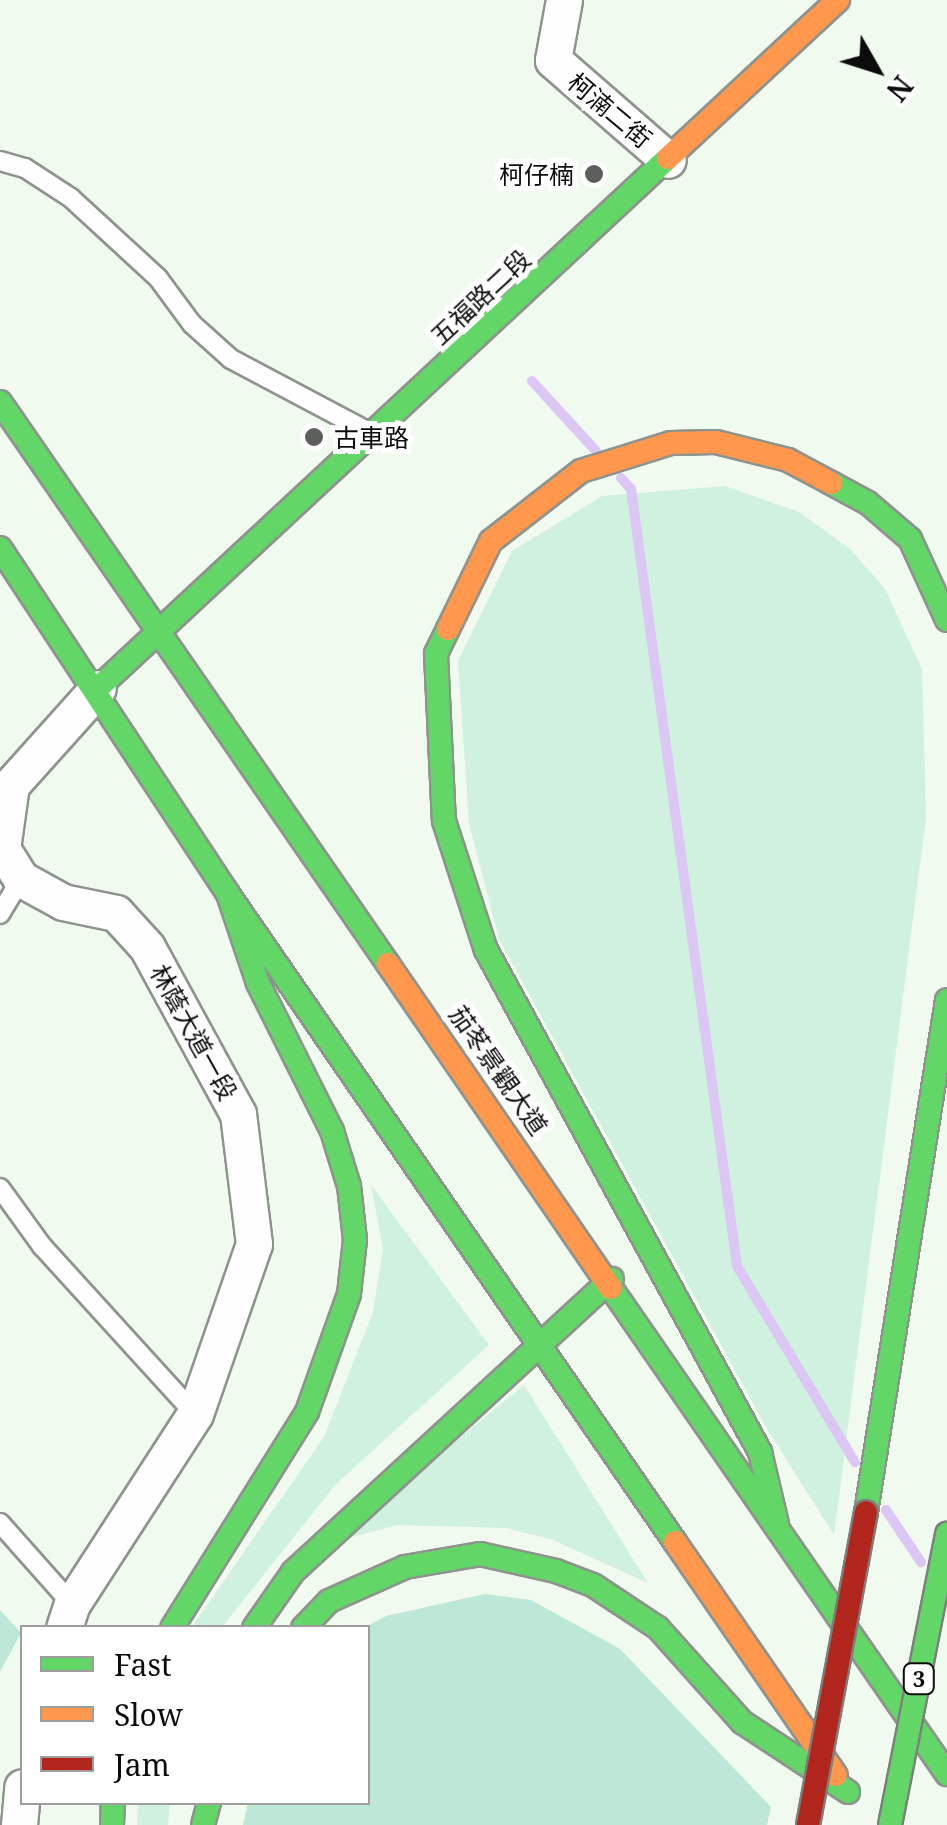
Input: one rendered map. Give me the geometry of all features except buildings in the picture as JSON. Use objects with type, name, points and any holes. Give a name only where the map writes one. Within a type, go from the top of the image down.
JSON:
[{"type":"main road","name":"五福路二段","points":[[98,688],[160,635],[838,0]]},
{"type":"main road","name":"茄苳景觀大道","points":[[0,402],[612,1280],[947,1774]]},
{"type":"main road","points":[[778,1524],[760,1452],[486,950],[444,820],[436,654],[491,542],[582,471],[671,443],[716,442],[820,474],[868,503],[910,539],[947,620]]},
{"type":"main road","points":[[0,548],[98,688],[228,894],[854,1800],[742,1722],[658,1628],[593,1585],[556,1570],[480,1554],[405,1566],[329,1601],[305,1625]]},
{"type":"main road","points":[[174,1625],[307,1412],[349,1294],[355,1240],[350,1186],[332,1131],[258,983],[228,894]]},
{"type":"main road","points":[[808,1825],[874,1456],[947,1000]]},
{"type":"main road","points":[[256,1625],[292,1572],[539,1342],[612,1280]]},
{"type":"main road","name":"3","points":[[890,1825],[947,1534]]},
{"type":"street","name":"柯湳二街","points":[[564,0],[553,60],[668,160]]},
{"type":"street","points":[[21,879],[2,849],[11,784],[98,688]]},
{"type":"street","name":"林蔭大道一段","points":[[21,879],[63,902],[116,912],[147,947],[238,1114],[254,1244],[195,1414],[68,1616]]},
{"type":"lane","points":[[0,162],[25,168],[71,198],[158,278],[192,324],[231,359],[374,435]]},
{"type":"lane","points":[[0,914],[21,879]]},
{"type":"lane","points":[[0,1188],[42,1246],[195,1414]]},
{"type":"lane","points":[[0,1523],[68,1616]]},
{"type":"green space","points":[[725,486],[799,512],[850,549],[885,589],[922,669],[926,817],[834,1535],[766,1427],[499,939],[469,823],[458,661],[512,551],[602,496]]},
{"type":"green space","points":[[371,1185],[489,1345],[336,1484],[224,1625],[193,1625],[324,1437],[373,1312],[383,1249]]},
{"type":"green space","points":[[524,1385],[648,1583],[553,1540],[506,1528],[397,1525],[334,1542]]},
{"type":"green space","points":[[485,1594],[531,1600],[620,1649],[771,1807],[767,1825],[243,1825],[248,1805],[370,1805],[370,1625],[386,1616]]},
{"type":"green space","points":[[0,1610],[20,1635],[0,1672]]},
{"type":"green space","points":[[138,1805],[170,1805],[168,1825],[137,1825]]},
{"type":"waterway","points":[[532,381],[596,451]]},
{"type":"waterway","points":[[621,478],[631,489],[737,1266],[855,1462]]},
{"type":"waterway","points":[[886,1510],[921,1562]]},
{"type":"traffic: fast","points":[[98,688],[668,158]]},
{"type":"traffic: fast","points":[[0,402],[388,964]]},
{"type":"traffic: fast","points":[[831,483],[868,503],[910,539],[947,620]]},
{"type":"traffic: fast","points":[[0,548],[228,894],[675,1542]]},
{"type":"traffic: fast","points":[[448,629],[436,654],[444,821],[486,950],[760,1452],[777,1524]]},
{"type":"traffic: fast","points":[[174,1625],[307,1412],[349,1294],[355,1240],[349,1186],[332,1131],[258,983],[228,894]]},
{"type":"traffic: fast","points":[[866,1512],[947,1000]]},
{"type":"traffic: fast","points":[[256,1625],[293,1572],[612,1279]]},
{"type":"traffic: fast","points":[[611,1288],[947,1774]]},
{"type":"traffic: fast","points":[[890,1825],[947,1534]]},
{"type":"traffic: fast","points":[[306,1625],[329,1601],[405,1567],[480,1554],[556,1571],[593,1585],[658,1628],[742,1722],[848,1792]]},
{"type":"traffic: fast","points":[[112,1825],[113,1805]]},
{"type":"traffic: fast","points":[[203,1825],[208,1805]]},
{"type":"traffic: slow","points":[[668,158],[838,0]]},
{"type":"traffic: slow","points":[[448,629],[491,541],[581,471],[671,443],[716,442],[788,460],[831,483]]},
{"type":"traffic: slow","points":[[388,964],[611,1288]]},
{"type":"traffic: slow","points":[[675,1542],[836,1775]]},
{"type":"traffic: jam","points":[[808,1825],[866,1512]]},
{"type":"place","name":"柯仔楠","points":[[594,174]]},
{"type":"place","name":"古車路","points":[[314,437]]}]
